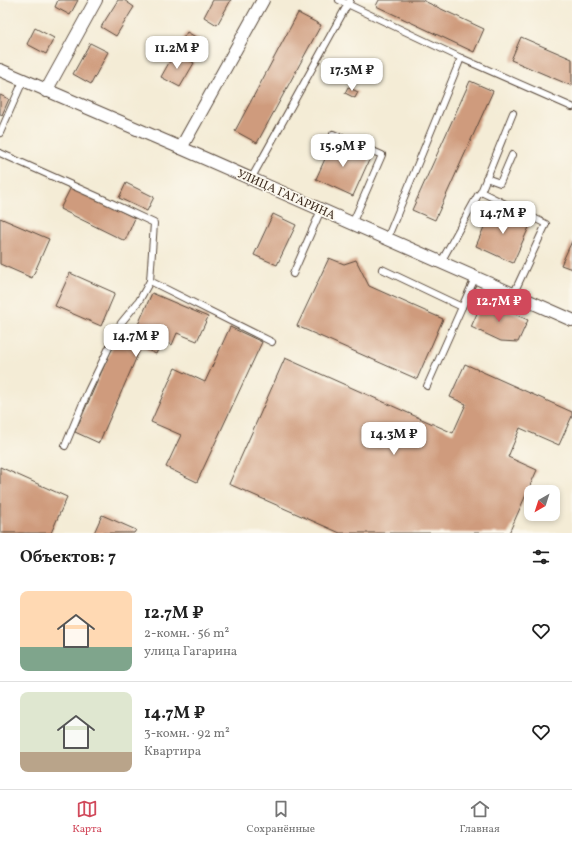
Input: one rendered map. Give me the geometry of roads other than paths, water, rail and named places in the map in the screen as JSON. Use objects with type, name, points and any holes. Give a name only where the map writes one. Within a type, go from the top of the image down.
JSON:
[{"type":"street","points":[[46,91],[96,0]]},
{"type":"street","points":[[181,148],[263,0]]},
{"type":"street","name":"УЛИЦА ГАГАРИНА","points":[[0,70],[572,320]]},
{"type":"lane","points":[[339,0],[349,2],[461,58],[572,107]]},
{"type":"lane","points":[[251,179],[349,2]]},
{"type":"lane","points":[[387,239],[461,58]]},
{"type":"lane","points":[[0,132],[23,81]]},
{"type":"lane","points":[[441,262],[481,192],[513,113]]},
{"type":"lane","points":[[333,134],[382,155],[352,224]]},
{"type":"lane","points":[[0,153],[154,223],[150,281],[139,301],[121,323],[88,391],[65,446]]},
{"type":"lane","points":[[486,178],[500,183],[512,155]]},
{"type":"lane","points":[[481,192],[546,224],[513,295]]},
{"type":"lane","points":[[293,274],[321,210]]},
{"type":"lane","points":[[382,269],[462,307]]},
{"type":"lane","points":[[427,386],[475,278]]},
{"type":"lane","points":[[150,281],[272,342]]}]
